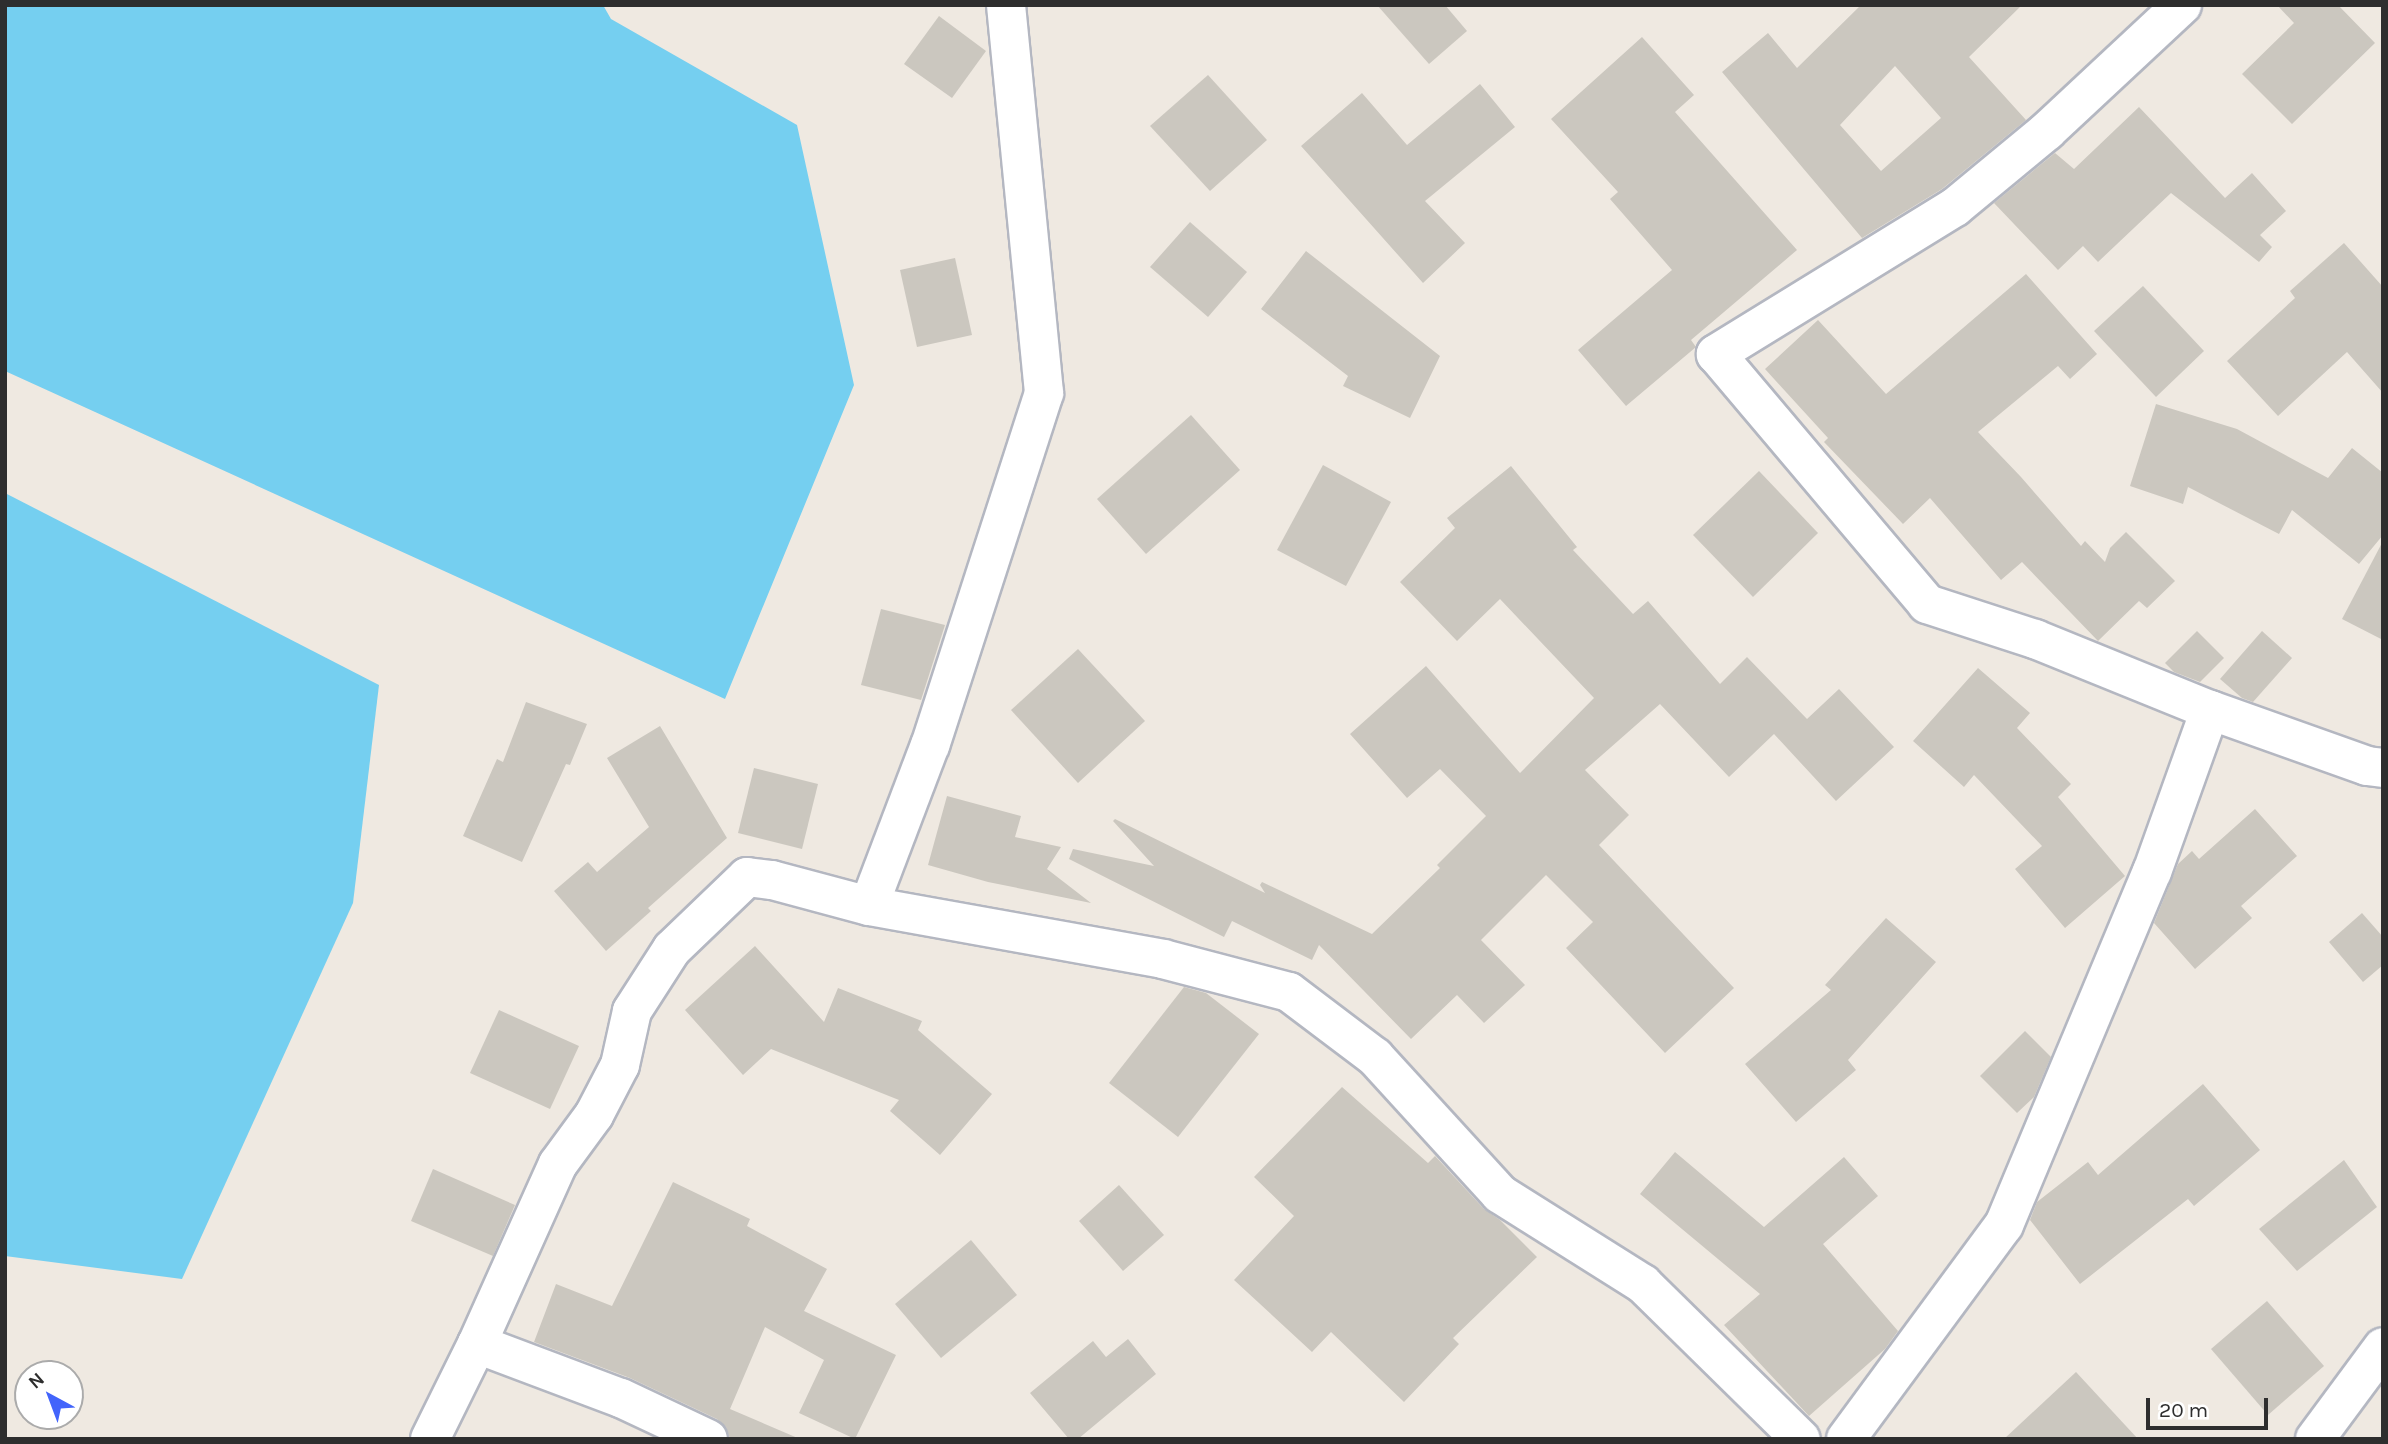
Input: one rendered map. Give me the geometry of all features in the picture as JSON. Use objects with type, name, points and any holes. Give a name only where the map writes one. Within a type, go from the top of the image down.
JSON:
[{"type":"street","points":[[869,906],[930,745],[1044,393],[1006,5]]},
{"type":"street","points":[[2182,5],[2047,131],[1955,207],[1716,354],[1927,604],[2035,639],[2210,710],[2367,766],[2383,768]]},
{"type":"street","points":[[1846,1439],[2004,1224],[2152,872],[2210,710]]},
{"type":"street","points":[[430,1439],[477,1345],[558,1164],[594,1115],[620,1065],[632,1011],[672,949],[747,877],[772,880],[869,906],[1163,960],[1289,992],[1375,1057],[1500,1194],[1643,1284],[1801,1439]]},
{"type":"street","points":[[477,1345],[621,1398],[708,1439]]},
{"type":"street","points":[[2315,1439],[2383,1347]]},
{"type":"water","points":[[5,5],[603,5],[611,19],[797,125],[854,385],[725,699],[5,371]]},
{"type":"water","points":[[5,493],[379,685],[353,903],[182,1279],[5,1256]]},
{"type":"building","points":[[1377,5],[1445,5],[1467,31],[1429,64]]},
{"type":"building","points":[[1861,5],[2022,5],[1969,57],[2026,120],[1942,189],[1862,238],[1722,72],[1768,33],[1797,68]],"holes":[[[1895,66],[1941,118],[1881,171],[1840,125]]]},
{"type":"building","points":[[2277,5],[2338,5],[2375,43],[2292,124],[2242,74],[2294,23]]},
{"type":"building","points":[[939,16],[986,51],[952,98],[904,64]]},
{"type":"building","points":[[1642,37],[1694,95],[1675,112],[1797,250],[1691,340],[1696,347],[1626,406],[1578,350],[1672,270],[1610,199],[1618,192],[1551,119]]},
{"type":"building","points":[[1208,75],[1267,140],[1210,191],[1150,126]]},
{"type":"building","points":[[1480,84],[1515,127],[1425,201],[1465,243],[1423,283],[1301,146],[1362,93],[1407,145]]},
{"type":"building","points":[[2139,107],[2225,198],[2252,173],[2286,211],[2260,235],[2272,247],[2259,262],[2171,193],[2098,262],[2083,246],[2058,270],[1994,203],[2055,153],[2074,169]]},
{"type":"building","points":[[1190,222],[1247,272],[1208,317],[1150,267]]},
{"type":"building","points":[[2344,243],[2383,287],[2383,393],[2347,352],[2278,416],[2227,361],[2295,298],[2290,291]]},
{"type":"building","points":[[1306,251],[1440,356],[1410,418],[1343,386],[1348,376],[1261,309]]},
{"type":"building","points":[[955,258],[972,335],[917,347],[900,270]]},
{"type":"building","points":[[2026,274],[2097,354],[2070,379],[2058,366],[1978,432],[2081,546],[2085,541],[2105,562],[2110,548],[2126,532],[2175,581],[2147,608],[2139,601],[2098,641],[2022,562],[2001,580],[1930,498],[1903,524],[1824,442],[1828,438],[1765,369],[1818,320],[1886,394]]},
{"type":"building","points":[[2143,286],[2204,351],[2156,397],[2094,331]]},
{"type":"building","points":[[2156,404],[2237,429],[2328,478],[2352,448],[2383,473],[2383,535],[2359,564],[2292,510],[2279,534],[2188,487],[2183,504],[2130,486]]},
{"type":"building","points":[[1191,415],[1240,470],[1146,554],[1097,499]]},
{"type":"building","points":[[1323,465],[1391,502],[1346,586],[1277,550]]},
{"type":"building","points":[[1511,466],[1577,547],[1573,550],[1633,614],[1648,601],[1720,684],[1747,657],[1807,719],[1839,689],[1894,747],[1836,801],[1774,734],[1729,777],[1660,704],[1585,770],[1629,815],[1599,845],[1734,988],[1665,1053],[1566,948],[1593,922],[1546,875],[1481,940],[1525,985],[1484,1023],[1457,995],[1411,1039],[1319,945],[1312,960],[1232,921],[1224,937],[1069,859],[1073,849],[1154,866],[1113,821],[1115,819],[1265,893],[1260,885],[1262,882],[1372,934],[1440,868],[1437,865],[1486,816],[1440,769],[1407,798],[1350,734],[1426,666],[1520,773],[1594,698],[1500,599],[1457,641],[1400,582],[1455,528],[1447,518]]},
{"type":"building","points":[[1759,471],[1818,533],[1753,597],[1693,535]]},
{"type":"building","points":[[2383,541],[2383,640],[2342,619]]},
{"type":"building","points":[[881,609],[945,625],[921,700],[861,685]]},
{"type":"building","points":[[2197,631],[2224,658],[2200,682],[2174,672],[2165,663]]},
{"type":"building","points":[[2262,631],[2292,658],[2253,702],[2242,698],[2220,679]]},
{"type":"building","points":[[1078,649],[1145,721],[1078,783],[1011,710]]},
{"type":"building","points":[[1978,668],[2030,713],[2017,728],[2071,784],[2058,797],[2125,876],[2065,928],[2015,869],[2042,846],[1974,775],[1964,787],[1913,741]]},
{"type":"building","points":[[526,702],[587,724],[522,862],[463,836],[497,759],[503,762]]},
{"type":"building","points":[[660,726],[727,838],[648,908],[651,911],[606,951],[554,891],[588,862],[597,872],[649,827],[607,758]]},
{"type":"building","points":[[754,768],[818,784],[802,849],[738,833]]},
{"type":"building","points":[[947,796],[1021,816],[1015,837],[1061,847],[1047,869],[1091,903],[988,882],[928,865]]},
{"type":"building","points":[[2255,809],[2297,856],[2241,906],[2252,918],[2195,969],[2154,923],[2178,864],[2192,851],[2199,859]]},
{"type":"building","points":[[2362,913],[2383,937],[2383,965],[2363,982],[2329,942]]},
{"type":"building","points":[[1886,918],[1936,962],[1848,1060],[1856,1070],[1796,1122],[1745,1064],[1831,990],[1825,985]]},
{"type":"building","points":[[755,946],[824,1022],[838,988],[922,1021],[918,1030],[992,1094],[940,1155],[890,1111],[899,1100],[771,1049],[743,1075],[685,1010]]},
{"type":"building","points":[[1184,987],[1206,993],[1259,1034],[1178,1137],[1109,1083]]},
{"type":"building","points":[[499,1010],[579,1046],[550,1109],[470,1073]]},
{"type":"building","points":[[2025,1031],[2051,1057],[2034,1097],[2017,1113],[1980,1076]]},
{"type":"building","points":[[2203,1084],[2260,1150],[2194,1206],[2188,1199],[2080,1284],[2030,1220],[2037,1202],[2088,1162],[2098,1175]]},
{"type":"building","points":[[1342,1087],[1428,1163],[1435,1156],[1484,1209],[1500,1220],[1537,1257],[1453,1338],[1459,1344],[1404,1402],[1331,1332],[1312,1352],[1234,1280],[1294,1216],[1254,1177]]},
{"type":"building","points":[[1675,1152],[1764,1227],[1844,1157],[1878,1196],[1823,1244],[1898,1331],[1885,1349],[1809,1416],[1724,1325],[1760,1294],[1640,1194]]},
{"type":"building","points":[[2344,1160],[2377,1207],[2297,1271],[2259,1229]]},
{"type":"building","points":[[433,1169],[515,1205],[493,1256],[411,1221]]},
{"type":"building","points":[[673,1182],[750,1219],[747,1226],[827,1269],[804,1311],[896,1355],[855,1439],[799,1413],[824,1360],[765,1327],[730,1409],[800,1439],[730,1439],[726,1427],[717,1419],[630,1378],[534,1342],[556,1284],[612,1306]]},
{"type":"building","points":[[1119,1185],[1164,1235],[1123,1271],[1079,1221]]},
{"type":"building","points":[[971,1240],[1017,1295],[941,1358],[895,1304]]},
{"type":"building","points":[[2267,1301],[2324,1366],[2268,1415],[2211,1349]]},
{"type":"building","points":[[1128,1339],[1156,1374],[1078,1439],[1069,1439],[1030,1393],[1093,1341],[1106,1357]]},
{"type":"building","points":[[2076,1372],[2138,1439],[2004,1439]]}]
